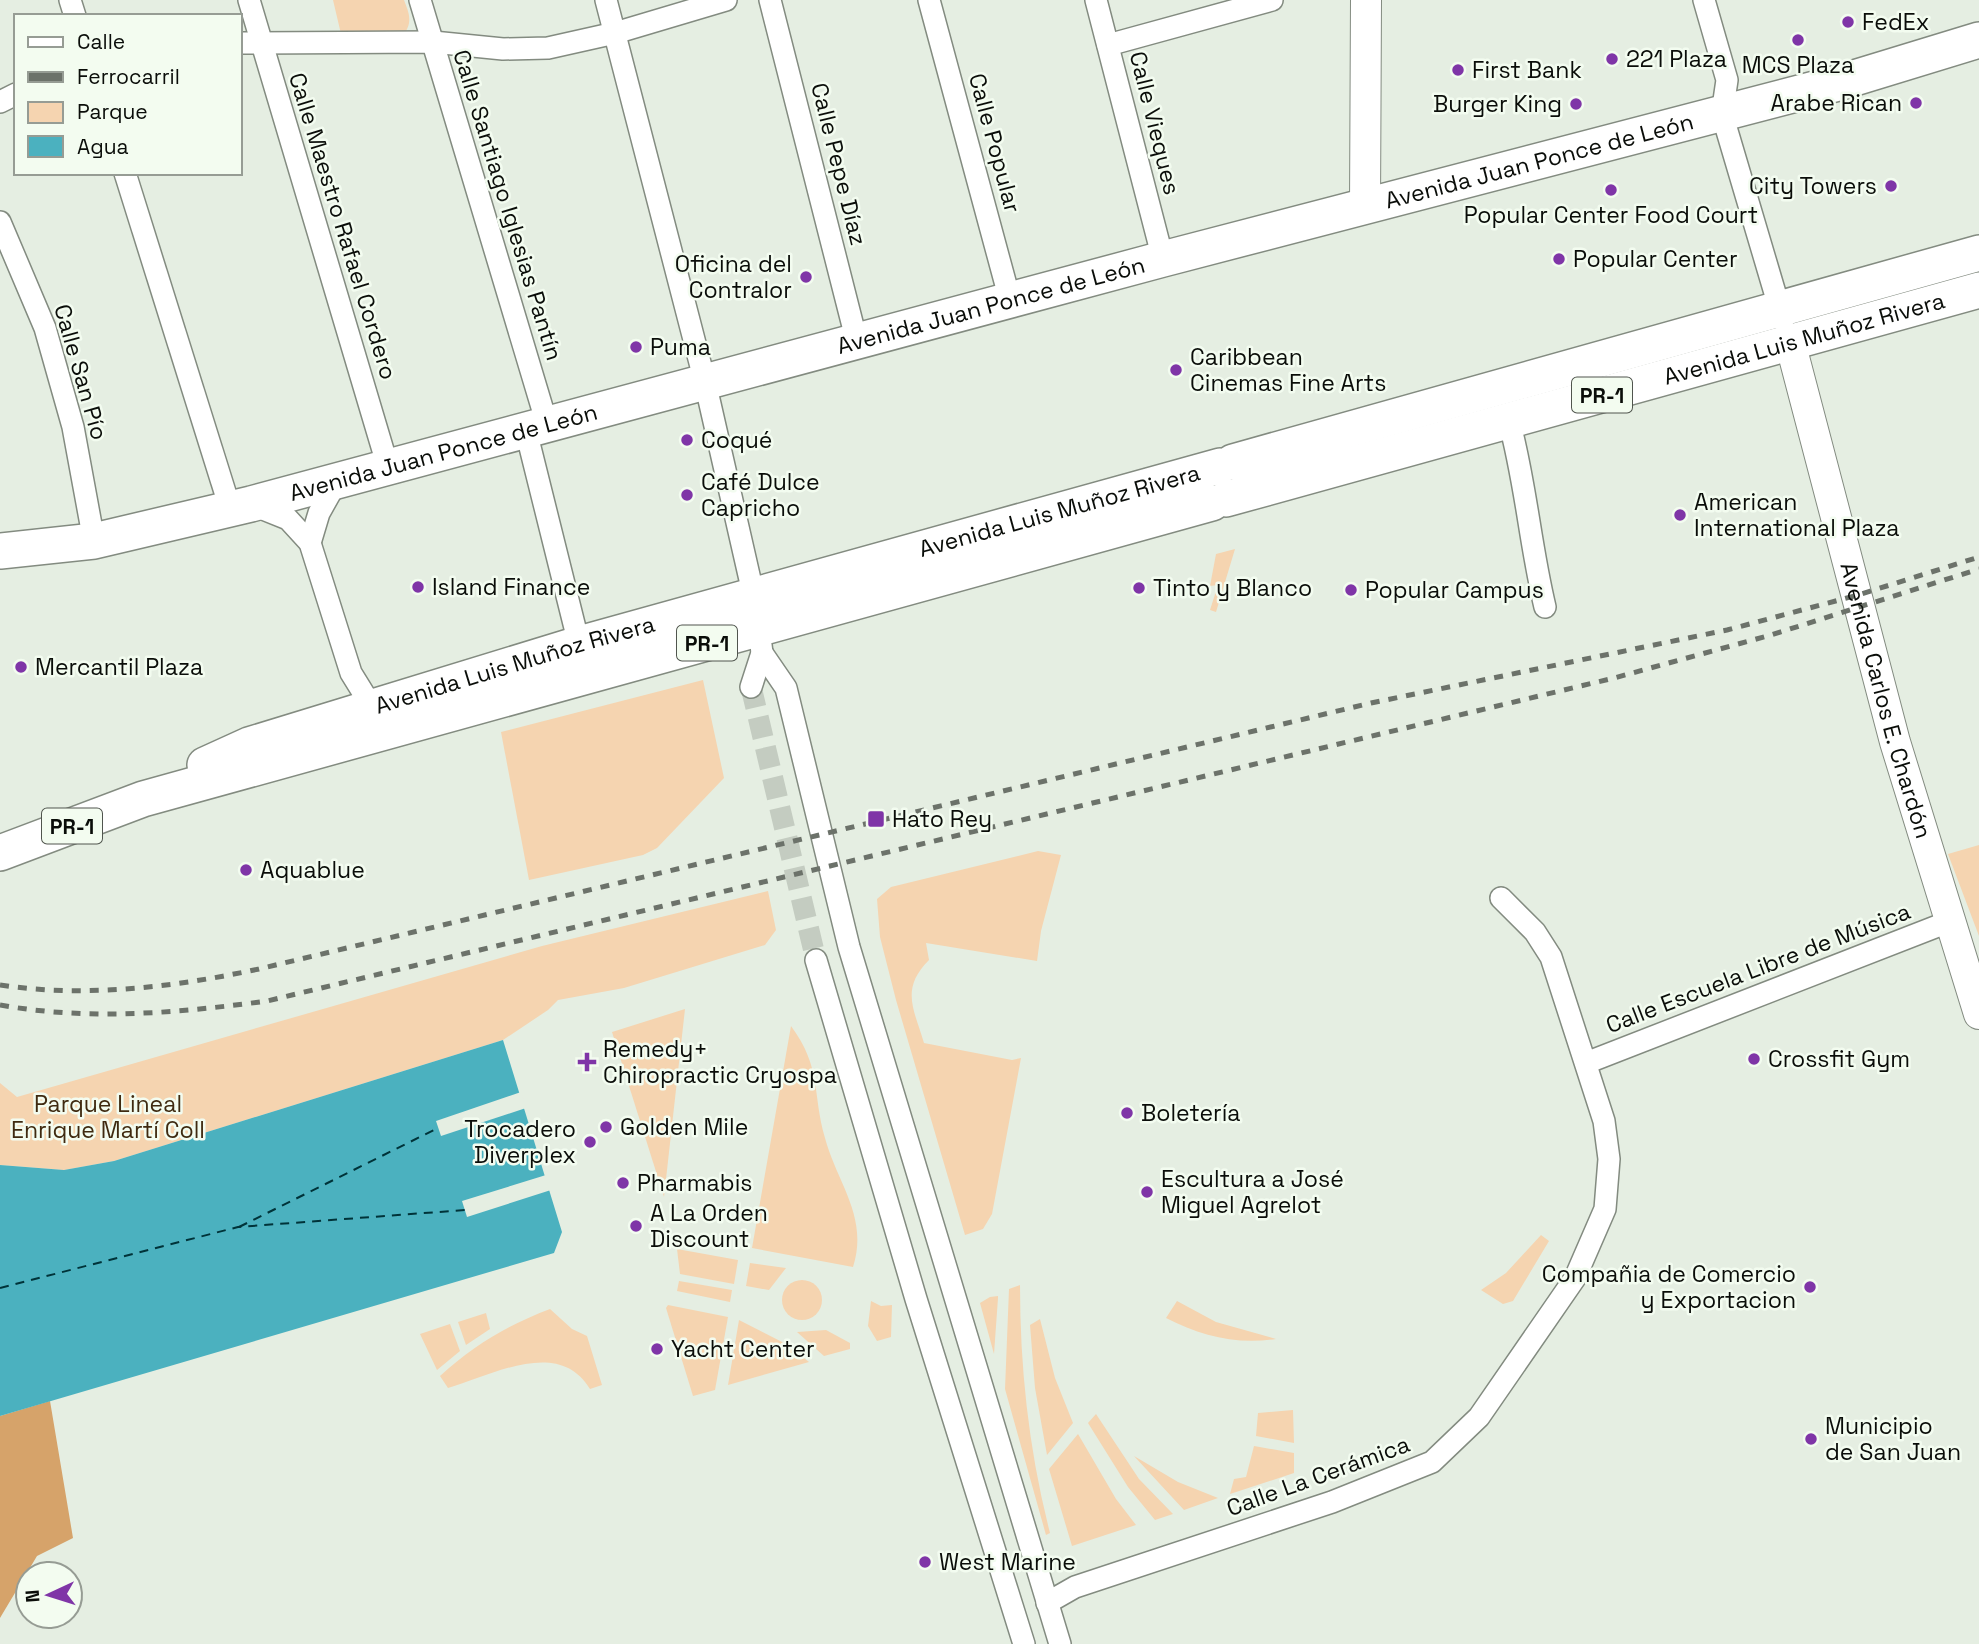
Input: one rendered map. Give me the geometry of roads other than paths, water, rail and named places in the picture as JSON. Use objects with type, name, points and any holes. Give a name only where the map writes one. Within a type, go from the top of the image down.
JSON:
[{"type":"main road","name":"Avenida Juan Ponce de León","points":[[0,551],[94,541],[241,506],[1163,259],[1838,83],[1979,40]]},
{"type":"main road","name":"Avenida Luis Muñoz Rivera","points":[[1223,483],[1509,421],[1785,326],[1979,253]]},
{"type":"main road","name":"Avenida Luis Muñoz Rivera","points":[[0,853],[200,776],[759,626],[1223,483],[1785,326],[1979,290]]},
{"type":"main road","name":"Avenida Luis Muñoz Rivera","points":[[200,776],[250,745],[579,644],[759,626]]},
{"type":"street","name":"Calle Maestro Rafael Cordero","points":[[249,0],[250,42],[388,467]]},
{"type":"street","name":"Calle Santiago Iglesias Pantín","points":[[420,0],[536,428],[579,644]]},
{"type":"street","points":[[606,0],[705,382],[759,626],[786,688],[849,947],[1060,1644]]},
{"type":"street","points":[[250,42],[433,42],[503,49],[548,48],[615,33],[726,0]]},
{"type":"street","name":"Calle Pepe Díaz","points":[[770,0],[857,342]]},
{"type":"street","name":"Calle Popular","points":[[929,0],[1010,300]]},
{"type":"street","name":"Calle Vieques","points":[[1096,0],[1163,259]]},
{"type":"street","points":[[1108,45],[1272,0]]},
{"type":"street","points":[[1365,207],[1366,0]]},
{"type":"street","points":[[1704,0],[1727,80],[1722,114],[1785,326]]},
{"type":"street","points":[[126,175],[241,506],[288,519],[310,543],[351,673],[372,707]]},
{"type":"street","name":"Calle San Pío","points":[[0,222],[45,328],[72,427],[94,541]]},
{"type":"street","name":"Avenida Carlos E. Chardón","points":[[1785,326],[1895,742],[1948,922],[1979,1014]]},
{"type":"street","points":[[1509,421],[1524,474],[1528,525],[1545,607]]},
{"type":"street","points":[[310,543],[319,513],[337,481]]},
{"type":"street","points":[[751,687],[759,626]]},
{"type":"street","name":"Calle La Cerámica","points":[[1047,1603],[1074,1587],[1319,1506],[1432,1462],[1479,1417],[1575,1278],[1605,1209],[1609,1158],[1604,1121],[1550,957],[1535,932],[1501,898]]},
{"type":"street","name":"Calle Escuela Libre de Música","points":[[1586,1063],[1948,922]]},
{"type":"street","points":[[816,960],[916,1299],[1024,1644]]},
{"type":"water","points":[[503,1040],[562,1232],[554,1253],[0,1416],[0,1165],[64,1170],[114,1161]]},
{"type":"tunnel","points":[[751,687],[816,960]]},
{"type":"railway","points":[[0,985],[65,991],[130,989],[259,969],[1371,703],[1727,630],[1858,595],[1979,557]]},
{"type":"railway","points":[[0,1005],[67,1013],[134,1014],[267,1001],[1614,678],[1771,635],[1979,569]]},
{"type":"place","name":"FedEx","points":[[1848,22]]},
{"type":"place","name":"MCS Plaza","points":[[1798,40]]},
{"type":"place","name":"221 Plaza","points":[[1612,59]]},
{"type":"place","name":"First Bank","points":[[1458,70]]},
{"type":"place","name":"Arabe Rican","points":[[1916,103]]},
{"type":"place","name":"Burger King","points":[[1576,104]]},
{"type":"place","name":"City Towers","points":[[1891,186]]},
{"type":"place","name":"Popular Center Food Court","points":[[1611,190]]},
{"type":"place","name":"Popular Center","points":[[1559,259]]},
{"type":"place","name":"Oficina del Contralor","points":[[806,277]]},
{"type":"place","name":"Puma","points":[[636,347]]},
{"type":"place","name":"Caribbean Cinemas Fine Arts","points":[[1176,370]]},
{"type":"place","name":"Coqué","points":[[687,440]]},
{"type":"place","name":"Café Dulce Capricho","points":[[687,495]]},
{"type":"place","name":"American International Plaza","points":[[1680,515]]},
{"type":"place","name":"Island Finance","points":[[418,587]]},
{"type":"place","name":"Tinto y Blanco","points":[[1139,588]]},
{"type":"place","name":"Popular Campus","points":[[1351,590]]},
{"type":"place","name":"Mercantil Plaza","points":[[21,667]]},
{"type":"place","name":"Hato Rey","points":[[876,819]]},
{"type":"place","name":"Aquablue","points":[[246,870]]},
{"type":"place","name":"Crossfit Gym","points":[[1754,1059]]},
{"type":"place","name":"Remedy+ Chiropractic Cryospa","points":[[587,1062]]},
{"type":"place","name":"Boletería","points":[[1127,1113]]},
{"type":"place","name":"Golden Mile","points":[[606,1127]]},
{"type":"place","name":"Trocadero Diverplex","points":[[590,1142]]},
{"type":"place","name":"Pharmabis","points":[[623,1183]]},
{"type":"place","name":"Escultura a José Miguel Agrelot","points":[[1147,1192]]},
{"type":"place","name":"A La Orden Discount","points":[[636,1226]]},
{"type":"place","name":"Compañia de Comercio y Exportacion","points":[[1810,1287]]},
{"type":"place","name":"Yacht Center","points":[[657,1349]]},
{"type":"place","name":"Municipio de San Juan","points":[[1811,1439]]},
{"type":"place","name":"West Marine","points":[[925,1562]]},
{"type":"park label","name":"Parque Lineal Enrique Martí Coll","points":[[108,1117]]}]
